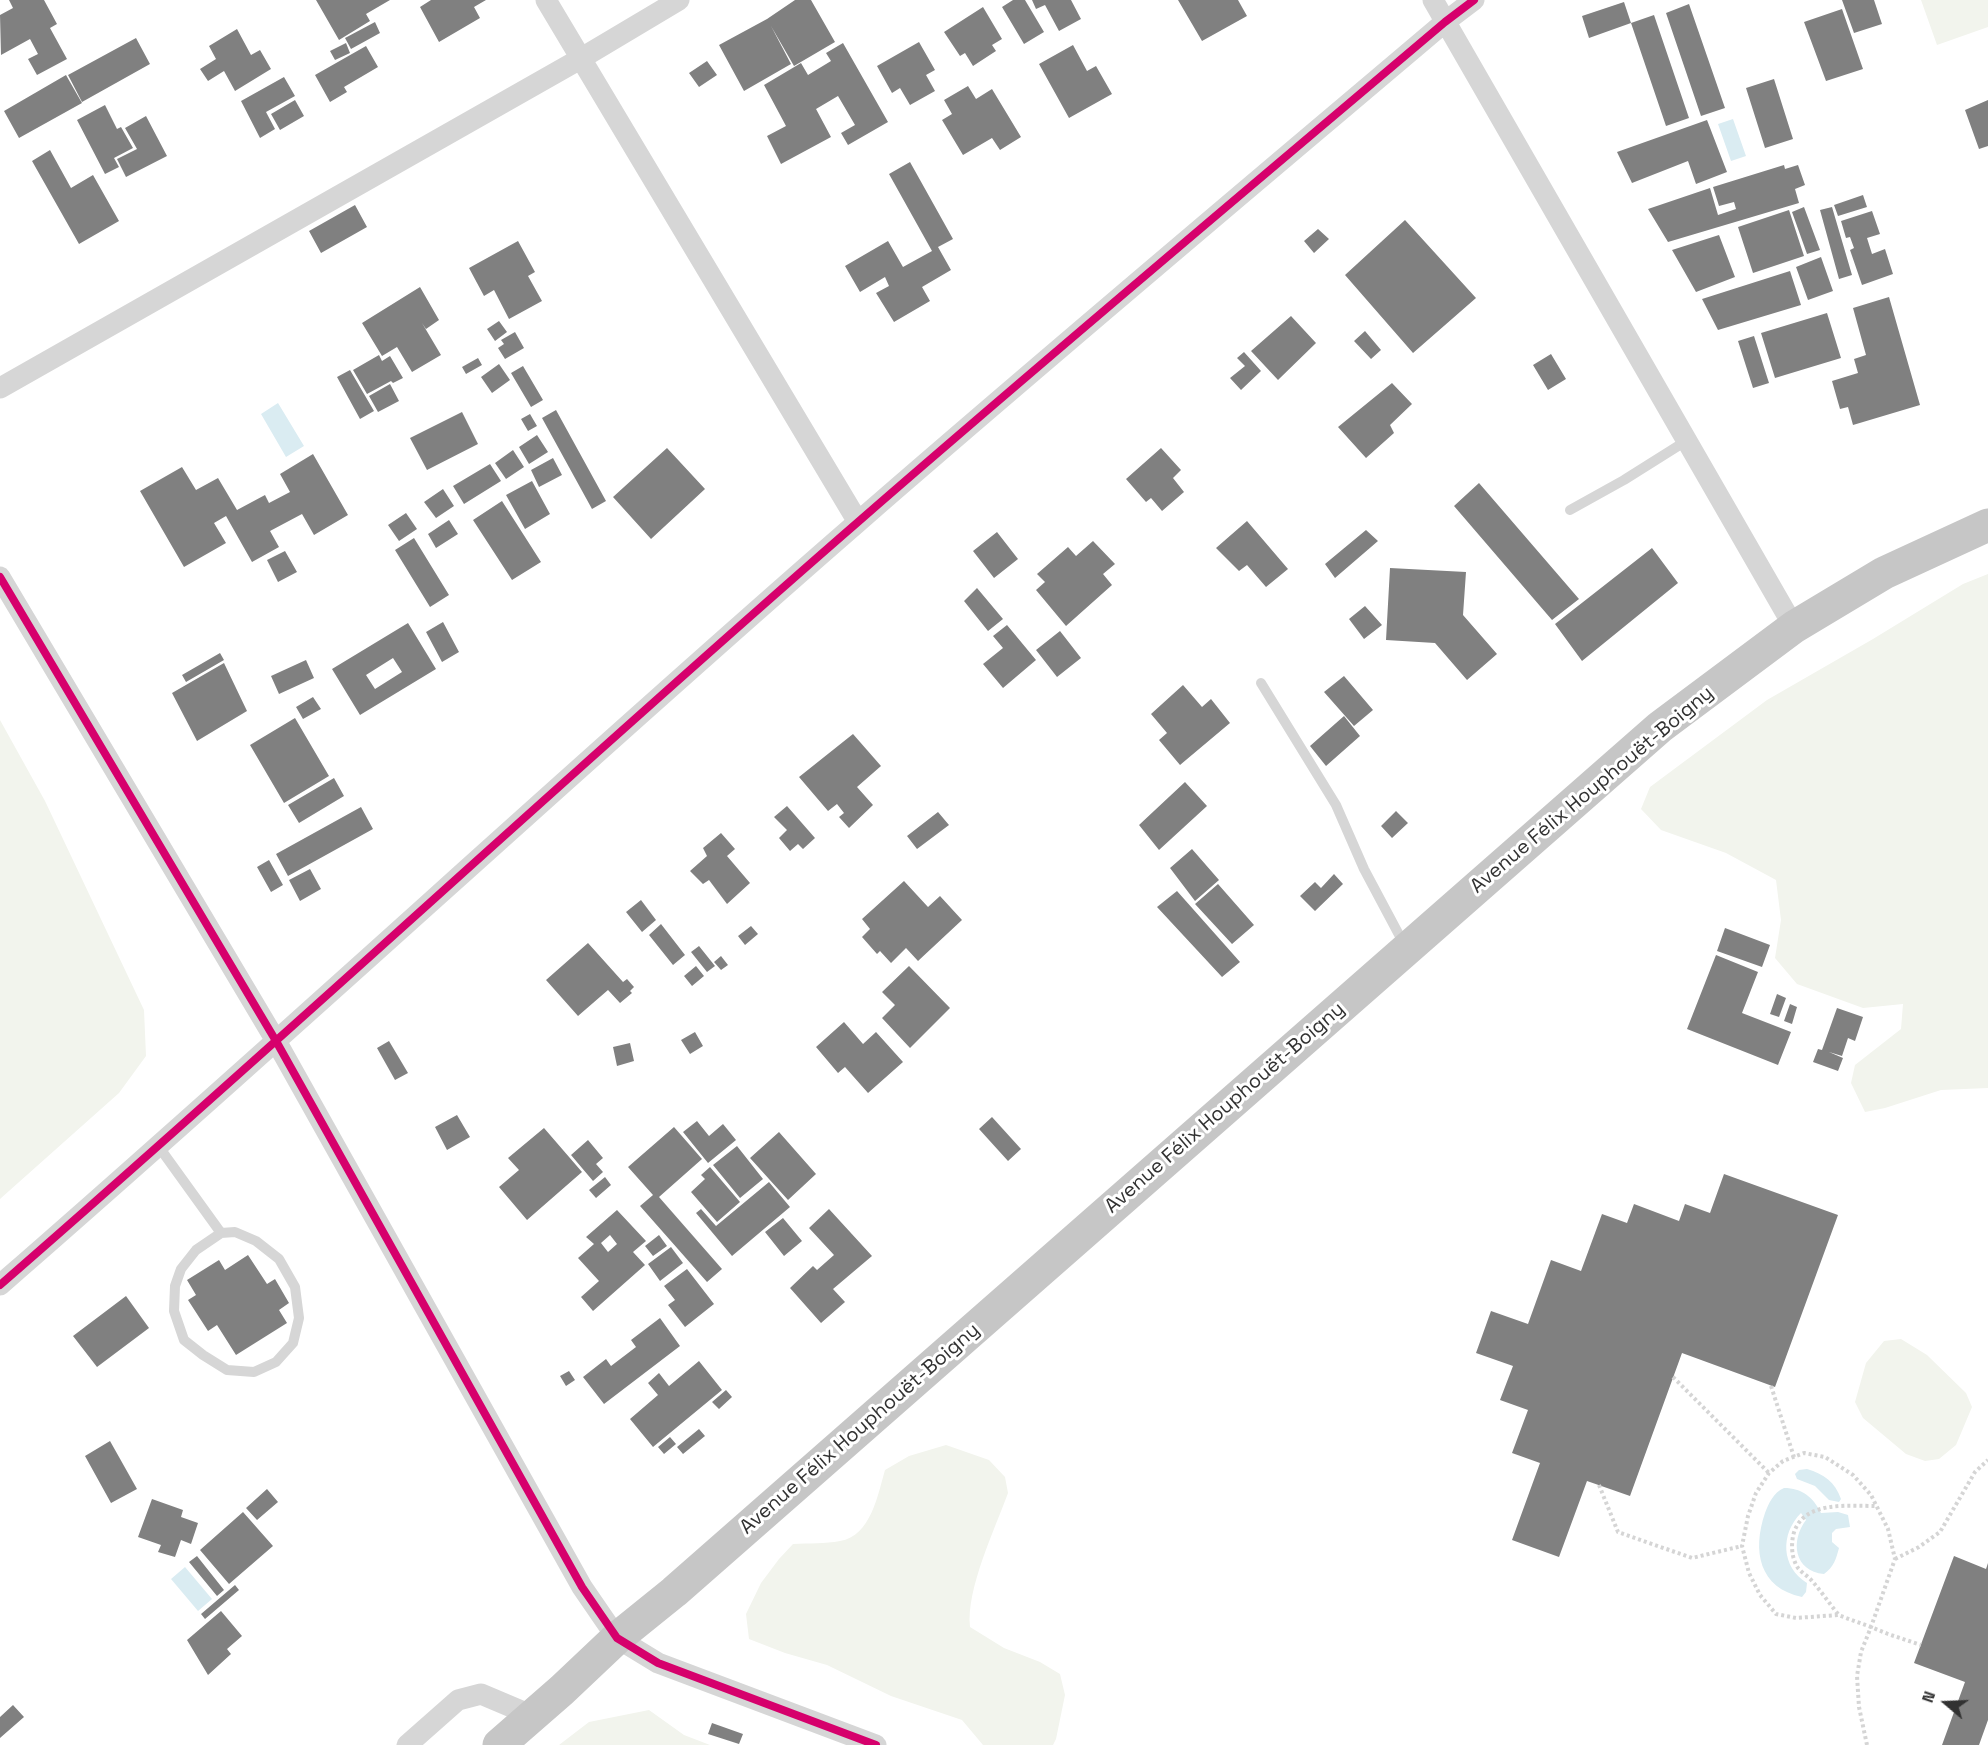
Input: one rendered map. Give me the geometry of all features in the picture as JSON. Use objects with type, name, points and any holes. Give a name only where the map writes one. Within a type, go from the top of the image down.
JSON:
[{"type":"highway","name":"Avenue Félix Houphouët-Boigny","points":[[499,1745],[617,1638],[683,1584],[1660,727],[1794,627],[1884,573],[1988,525]]},
{"type":"street","points":[[546,0],[858,522]]},
{"type":"street","points":[[0,388],[580,59],[679,0]]},
{"type":"street","points":[[1433,0],[1794,627]]},
{"type":"street","points":[[0,1285],[159,1147],[858,522],[1445,22],[1474,0]]},
{"type":"street","points":[[0,577],[276,1041],[576,1577],[617,1638],[658,1663],[876,1745]]},
{"type":"street","points":[[407,1745],[458,1700],[480,1694],[533,1716]]},
{"type":"lane","points":[[1570,510],[1624,480],[1686,441]]},
{"type":"lane","points":[[1261,683],[1336,805],[1364,868],[1406,949]]},
{"type":"lane","points":[[159,1147],[221,1233]]},
{"type":"lane","points":[[235,1232],[256,1242],[279,1259],[295,1287],[300,1318],[293,1343],[276,1362],[254,1372],[227,1370],[203,1355],[184,1340],[174,1311],[175,1286],[182,1269],[196,1250],[221,1233],[235,1232]]},
{"type":"path","points":[[1673,1377],[1769,1473]]},
{"type":"path","points":[[1771,1386],[1794,1457]]},
{"type":"path","points":[[1867,1745],[1859,1707],[1857,1676],[1862,1652],[1871,1627],[1895,1559],[1888,1529],[1871,1495],[1853,1475],[1825,1457],[1803,1453],[1783,1461],[1769,1473],[1756,1493],[1748,1516],[1742,1546],[1749,1573],[1760,1595],[1776,1614],[1796,1618],[1838,1615],[1871,1627],[1921,1645]]},
{"type":"path","points":[[1895,1559],[1919,1547],[1940,1532],[1975,1472],[1988,1460]]},
{"type":"path","points":[[1599,1485],[1618,1532],[1692,1558],[1742,1546]]},
{"type":"path","points":[[1838,1615],[1794,1559],[1791,1546],[1793,1534],[1803,1516],[1820,1509],[1877,1506]]},
{"type":"shaded area","points":[[1921,0],[1988,0],[1988,27],[1937,45]]},
{"type":"shaded area","points":[[1733,119],[1746,156],[1731,161],[1718,124]]},
{"type":"shaded area","points":[[278,403],[304,446],[286,457],[261,414]]},
{"type":"shaded area","points":[[1988,574],[1988,1088],[1941,1090],[1865,1112],[1851,1083],[1855,1065],[1901,1029],[1903,1004],[1863,1008],[1797,984],[1775,958],[1781,920],[1776,880],[1726,853],[1661,830],[1641,809],[1650,787],[1767,700],[1963,584]]},
{"type":"shaded area","points":[[0,720],[45,801],[144,1010],[146,1056],[119,1093],[0,1199]]},
{"type":"shaded area","points":[[1901,1339],[1927,1355],[1966,1393],[1972,1407],[1956,1445],[1939,1459],[1925,1461],[1906,1454],[1863,1418],[1855,1402],[1866,1363],[1884,1341]]},
{"type":"shaded area","points":[[946,1445],[989,1460],[1005,1477],[1008,1493],[977,1577],[972,1595],[970,1627],[1004,1648],[1040,1662],[1060,1674],[1065,1695],[1053,1745],[983,1745],[962,1720],[891,1696],[827,1665],[785,1653],[749,1639],[746,1614],[761,1583],[793,1544],[834,1542],[851,1537],[866,1523],[872,1513],[885,1470],[909,1456]]},
{"type":"shaded area","points":[[1807,1469],[1819,1473],[1832,1483],[1839,1493],[1841,1499],[1839,1502],[1829,1500],[1815,1486],[1797,1479],[1795,1474],[1799,1470]]},
{"type":"shaded area","points":[[1784,1488],[1806,1494],[1821,1513],[1838,1512],[1848,1515],[1850,1527],[1836,1529],[1832,1533],[1832,1542],[1839,1548],[1832,1566],[1824,1574],[1814,1572],[1801,1561],[1797,1546],[1798,1537],[1806,1520],[1801,1513],[1794,1521],[1789,1531],[1786,1550],[1792,1568],[1807,1583],[1806,1592],[1802,1597],[1776,1585],[1762,1566],[1760,1554],[1759,1541],[1765,1513],[1774,1495]]},
{"type":"shaded area","points":[[185,1567],[212,1599],[198,1611],[171,1579]]},
{"type":"shaded area","points":[[649,1710],[684,1735],[710,1745],[559,1745],[589,1722]]},
{"type":"building","points":[[9,0],[44,0],[57,24],[50,28],[67,59],[37,75],[28,59],[38,54],[30,39],[1,55],[0,15],[13,8]]},
{"type":"building","points":[[316,0],[390,0],[366,14],[370,21],[339,40]]},
{"type":"building","points":[[431,0],[486,0],[474,7],[480,18],[439,42],[420,7]]},
{"type":"building","points":[[795,0],[811,0],[835,42],[794,66],[771,26],[791,64],[744,91],[719,45],[767,19]]},
{"type":"building","points":[[1013,0],[1025,0],[1044,32],[1024,44],[1002,7]]},
{"type":"building","points":[[1032,0],[1071,0],[1081,19],[1059,31],[1045,5],[1036,9]]},
{"type":"building","points":[[1178,0],[1238,0],[1247,16],[1202,41]]},
{"type":"building","points":[[1842,0],[1874,0],[1882,24],[1854,33]]},
{"type":"building","points":[[1624,2],[1631,23],[1589,38],[1582,16]]},
{"type":"building","points":[[1689,4],[1725,108],[1701,116],[1666,13]]},
{"type":"building","points":[[983,7],[1002,39],[992,45],[996,51],[973,66],[965,53],[960,56],[944,32]]},
{"type":"building","points":[[1842,9],[1863,69],[1826,81],[1804,22]]},
{"type":"building","points":[[1654,15],[1689,118],[1666,126],[1631,23]]},
{"type":"building","points":[[375,22],[380,33],[351,49],[345,38]]},
{"type":"building","points":[[237,29],[251,55],[260,50],[271,69],[235,91],[224,71],[208,81],[200,69],[216,59],[209,46]]},
{"type":"building","points":[[136,38],[150,64],[82,102],[68,75]]},
{"type":"building","points":[[919,42],[935,70],[926,75],[935,91],[910,105],[900,88],[892,93],[877,66]]},
{"type":"building","points":[[346,43],[350,53],[335,60],[330,51]]},
{"type":"building","points":[[843,43],[888,122],[848,145],[841,133],[855,125],[838,96],[816,109],[831,137],[781,164],[767,136],[786,126],[764,85],[801,63],[808,75],[831,61],[826,53]]},
{"type":"building","points":[[1073,45],[1087,71],[1096,66],[1112,94],[1069,118],[1039,64]]},
{"type":"building","points":[[366,46],[378,67],[344,87],[347,92],[330,102],[315,75]]},
{"type":"building","points":[[707,61],[717,75],[699,87],[689,73]]},
{"type":"building","points":[[66,75],[82,103],[19,138],[4,111]]},
{"type":"building","points":[[284,77],[295,96],[266,112],[275,129],[260,138],[241,101]]},
{"type":"building","points":[[1774,79],[1793,139],[1765,148],[1746,88]]},
{"type":"building","points":[[968,86],[976,99],[992,89],[1021,137],[1000,150],[992,138],[963,155],[942,120],[952,114],[944,100]]},
{"type":"building","points":[[295,100],[304,116],[280,130],[271,114]]},
{"type":"building","points":[[1988,100],[1988,146],[1979,149],[1965,110]]},
{"type":"building","points":[[105,105],[117,129],[121,127],[133,148],[114,158],[119,167],[105,174],[77,120]]},
{"type":"building","points":[[146,116],[167,156],[126,177],[117,159],[137,149],[125,128]]},
{"type":"building","points":[[1707,120],[1727,172],[1696,184],[1688,161],[1632,183],[1617,152]]},
{"type":"building","points":[[50,150],[71,188],[93,175],[119,221],[79,244],[32,161]]},
{"type":"building","points":[[910,162],[953,239],[938,247],[951,270],[922,287],[930,301],[894,322],[876,293],[889,286],[885,277],[860,292],[845,266],[888,241],[903,267],[932,251],[889,174]]},
{"type":"building","points":[[1784,165],[1785,169],[1798,165],[1805,185],[1795,189],[1799,203],[1668,242],[1648,209],[1710,188],[1718,215],[1736,209],[1734,202],[1719,206],[1713,187]]},
{"type":"building","points":[[1863,195],[1867,207],[1838,216],[1834,205]]},
{"type":"building","points":[[355,205],[367,227],[321,253],[309,231]]},
{"type":"building","points":[[1804,207],[1820,250],[1807,254],[1792,212]]},
{"type":"building","points":[[1832,207],[1852,275],[1839,279],[1820,210]]},
{"type":"building","points":[[1789,210],[1804,256],[1753,273],[1738,227]]},
{"type":"building","points":[[1872,211],[1880,234],[1867,238],[1872,254],[1885,249],[1893,274],[1862,285],[1850,250],[1854,248],[1850,237],[1846,238],[1841,221]]},
{"type":"building","points":[[1405,220],[1476,298],[1413,353],[1345,275]]},
{"type":"building","points":[[1318,229],[1329,239],[1314,253],[1304,241]]},
{"type":"building","points":[[1719,235],[1735,277],[1696,292],[1672,250]]},
{"type":"building","points":[[518,241],[535,272],[528,276],[542,301],[509,319],[494,290],[484,296],[469,268]]},
{"type":"building","points":[[1821,257],[1833,291],[1808,300],[1796,267]]},
{"type":"building","points":[[1790,271],[1801,305],[1718,330],[1702,299]]},
{"type":"building","points":[[420,287],[439,320],[426,329],[422,323],[441,355],[412,372],[397,347],[382,356],[362,323]]},
{"type":"building","points":[[1889,297],[1920,405],[1853,425],[1848,407],[1840,409],[1832,381],[1858,373],[1854,359],[1866,355],[1853,308]]},
{"type":"building","points":[[1827,313],[1841,358],[1775,378],[1761,333]]},
{"type":"building","points":[[1291,316],[1316,343],[1278,380],[1251,351]]},
{"type":"building","points":[[499,321],[507,332],[495,341],[487,329]]},
{"type":"building","points":[[1365,331],[1381,350],[1371,359],[1354,341]]},
{"type":"building","points":[[515,332],[524,348],[505,359],[498,348],[504,344],[501,340]]},
{"type":"building","points":[[1754,336],[1769,383],[1753,388],[1738,341]]},
{"type":"building","points":[[1244,352],[1261,371],[1241,390],[1230,378],[1245,366],[1237,358]]},
{"type":"building","points":[[1551,354],[1566,379],[1548,390],[1533,365]]},
{"type":"building","points":[[379,355],[382,361],[390,356],[403,378],[393,383],[391,381],[367,394],[353,370]]},
{"type":"building","points":[[478,358],[482,365],[466,374],[462,367]]},
{"type":"building","points":[[499,364],[510,380],[492,393],[481,377]]},
{"type":"building","points":[[523,366],[543,400],[531,407],[511,373]]},
{"type":"building","points":[[350,370],[374,411],[360,419],[337,377]]},
{"type":"building","points":[[1392,383],[1412,404],[1390,425],[1394,433],[1366,458],[1338,427]]},
{"type":"building","points":[[390,384],[399,401],[378,412],[369,396]]},
{"type":"building","points":[[556,410],[606,501],[592,509],[542,418]]},
{"type":"building","points":[[462,412],[478,444],[427,470],[410,438]]},
{"type":"building","points":[[530,414],[537,426],[528,431],[521,419]]},
{"type":"building","points":[[537,435],[548,452],[529,464],[519,447]]},
{"type":"building","points":[[667,448],[705,489],[651,539],[613,497]]},
{"type":"building","points":[[1161,448],[1181,470],[1173,478],[1184,492],[1162,511],[1151,498],[1146,502],[1126,479]]},
{"type":"building","points":[[513,450],[524,467],[506,479],[495,463]]},
{"type":"building","points":[[313,454],[348,515],[314,535],[302,514],[270,531],[279,547],[252,562],[226,516],[214,523],[226,543],[184,567],[140,491],[182,467],[196,490],[218,478],[237,510],[265,495],[269,503],[290,492],[280,474]]},
{"type":"building","points":[[553,458],[562,475],[539,487],[531,470]]},
{"type":"building","points":[[490,464],[501,481],[464,504],[453,486]]},
{"type":"building","points":[[532,481],[550,514],[525,529],[506,495]]},
{"type":"building","points":[[1479,483],[1579,599],[1552,620],[1454,506]]},
{"type":"building","points":[[443,489],[454,506],[436,518],[424,502]]},
{"type":"building","points":[[502,501],[541,562],[512,580],[473,520]]},
{"type":"building","points":[[406,513],[417,529],[399,541],[388,525]]},
{"type":"building","points":[[449,520],[458,534],[436,548],[428,534]]},
{"type":"building","points":[[1247,521],[1288,569],[1266,587],[1247,565],[1239,571],[1216,548]]},
{"type":"building","points":[[1366,530],[1378,541],[1335,578],[1325,564]]},
{"type":"building","points":[[997,532],[1018,559],[994,578],[973,551]]},
{"type":"building","points":[[414,538],[449,595],[430,607],[395,550]]},
{"type":"building","points":[[1093,541],[1115,564],[1103,574],[1112,585],[1066,626],[1036,590],[1045,582],[1037,574],[1068,547],[1076,556]]},
{"type":"building","points":[[1652,548],[1678,583],[1582,661],[1555,624]]},
{"type":"building","points":[[285,551],[297,572],[278,582],[267,560]]},
{"type":"building","points":[[1390,568],[1466,572],[1463,615],[1497,654],[1467,680],[1435,643],[1386,640]]},
{"type":"building","points":[[977,588],[1003,619],[988,631],[964,601]]},
{"type":"building","points":[[1365,606],[1382,625],[1364,639],[1349,619]]},
{"type":"building","points":[[443,622],[459,652],[442,662],[426,632]]},
{"type":"building","points":[[408,623],[436,669],[360,715],[332,669]],"holes":[[[393,658],[402,672],[375,689],[366,675]]]},
{"type":"building","points":[[1007,625],[1036,660],[1003,688],[983,664],[1003,648],[993,636]]},
{"type":"building","points":[[1060,631],[1081,658],[1057,677],[1036,650]]},
{"type":"building","points":[[220,653],[224,660],[186,682],[182,675]]},
{"type":"building","points":[[306,660],[314,678],[279,694],[271,676]]},
{"type":"building","points":[[224,663],[247,711],[197,741],[172,693]]},
{"type":"building","points":[[1344,676],[1373,710],[1354,726],[1324,692]]},
{"type":"building","points":[[1183,685],[1202,707],[1211,699],[1230,723],[1180,765],[1159,740],[1167,733],[1151,714]]},
{"type":"building","points":[[313,697],[321,709],[303,719],[296,707]]},
{"type":"building","points":[[1344,716],[1360,736],[1326,766],[1310,746]]},
{"type":"building","points":[[295,718],[329,776],[284,803],[250,745]]},
{"type":"building","points":[[853,734],[881,766],[857,787],[873,805],[849,828],[839,817],[844,813],[837,804],[828,811],[799,777]]},
{"type":"building","points":[[334,778],[344,796],[299,823],[288,805]]},
{"type":"building","points":[[1185,782],[1207,806],[1159,850],[1139,825]]},
{"type":"building","points":[[787,806],[815,838],[803,849],[798,844],[790,851],[779,838],[787,830],[774,817]]},
{"type":"building","points":[[361,807],[373,829],[288,876],[276,854]]},
{"type":"building","points":[[1396,811],[1408,823],[1392,838],[1381,826]]},
{"type":"building","points":[[938,812],[949,825],[917,849],[907,836]]},
{"type":"building","points":[[721,833],[735,849],[727,856],[750,883],[727,904],[709,880],[703,884],[690,871],[707,856],[703,848]]},
{"type":"building","points":[[1192,849],[1219,880],[1195,901],[1170,868]]},
{"type":"building","points":[[269,860],[283,885],[271,892],[257,867]]},
{"type":"building","points":[[310,869],[321,889],[300,901],[289,880]]},
{"type":"building","points":[[1334,874],[1343,884],[1315,911],[1300,896],[1315,882],[1321,888]]},
{"type":"building","points":[[904,881],[928,907],[940,896],[962,920],[918,961],[906,948],[891,963],[880,951],[877,954],[862,937],[870,929],[862,919]]},
{"type":"building","points":[[1218,884],[1254,925],[1232,944],[1195,904]]},
{"type":"building","points":[[1177,891],[1240,962],[1222,977],[1157,907]]},
{"type":"building","points":[[641,900],[656,920],[642,932],[626,912]]},
{"type":"building","points":[[661,924],[685,955],[673,965],[649,935]]},
{"type":"building","points":[[751,926],[758,934],[745,945],[738,936]]},
{"type":"building","points":[[1725,928],[1770,945],[1762,967],[1717,951]]},
{"type":"building","points":[[588,943],[623,982],[627,979],[634,987],[630,991],[632,993],[620,1003],[608,990],[578,1016],[546,980]]},
{"type":"building","points":[[699,946],[715,966],[707,972],[691,952]]},
{"type":"building","points":[[1716,955],[1758,972],[1742,1013],[1791,1032],[1778,1065],[1687,1029]]},
{"type":"building","points":[[721,956],[728,965],[721,970],[714,962]]},
{"type":"building","points":[[696,966],[704,976],[692,986],[684,976]]},
{"type":"building","points":[[909,966],[950,1008],[910,1048],[882,1018],[895,1005],[882,992]]},
{"type":"building","points":[[1777,994],[1786,998],[1779,1017],[1770,1014]]},
{"type":"building","points":[[1790,1004],[1797,1007],[1792,1024],[1784,1021]]},
{"type":"building","points":[[1837,1008],[1863,1017],[1855,1041],[1848,1038],[1842,1056],[1829,1052],[1843,1058],[1838,1071],[1813,1062],[1818,1049],[1822,1050]]},
{"type":"building","points":[[844,1022],[863,1044],[876,1032],[903,1062],[868,1093],[845,1067],[838,1073],[816,1047]]},
{"type":"building","points":[[695,1032],[703,1046],[690,1054],[681,1040]]},
{"type":"building","points":[[389,1041],[408,1073],[395,1080],[377,1048]]},
{"type":"building","points":[[630,1043],[634,1061],[617,1066],[613,1047]]},
{"type":"building","points":[[457,1115],[470,1137],[447,1150],[435,1127]]},
{"type":"building","points":[[992,1117],[1021,1149],[1008,1161],[979,1129]]},
{"type":"building","points":[[697,1121],[709,1136],[723,1124],[736,1140],[708,1163],[683,1132]]},
{"type":"building","points":[[674,1127],[702,1159],[659,1197],[722,1269],[707,1282],[640,1206],[653,1195],[628,1167]]},
{"type":"building","points":[[544,1128],[582,1172],[527,1220],[499,1187],[519,1170],[508,1158]]},
{"type":"building","points":[[779,1132],[816,1174],[788,1200],[750,1158]]},
{"type":"building","points":[[588,1140],[603,1158],[596,1164],[603,1172],[593,1181],[571,1155]]},
{"type":"building","points":[[737,1146],[763,1179],[740,1198],[713,1165]]},
{"type":"building","points":[[710,1167],[740,1202],[717,1222],[691,1192],[705,1179],[701,1175]]},
{"type":"building","points":[[1724,1174],[1838,1215],[1775,1387],[1682,1353],[1630,1496],[1587,1481],[1559,1557],[1512,1540],[1540,1463],[1512,1453],[1528,1410],[1500,1400],[1513,1366],[1476,1353],[1491,1311],[1528,1324],[1551,1260],[1581,1271],[1602,1214],[1627,1223],[1634,1204],[1679,1221],[1685,1204],[1710,1213]]},
{"type":"building","points":[[605,1177],[611,1185],[596,1198],[589,1190]]},
{"type":"building","points":[[769,1182],[790,1207],[732,1256],[696,1213],[701,1209],[716,1226]]},
{"type":"building","points":[[829,1209],[872,1256],[833,1289],[845,1302],[821,1323],[790,1288],[813,1266],[817,1270],[834,1255],[809,1228]]},
{"type":"building","points":[[617,1210],[646,1241],[633,1252],[645,1265],[593,1311],[581,1297],[599,1281],[578,1258],[594,1244],[586,1237]],"holes":[[[610,1235],[617,1244],[608,1252],[601,1243]]]},
{"type":"building","points":[[783,1218],[802,1241],[784,1256],[765,1232]]},
{"type":"building","points":[[659,1235],[667,1246],[653,1256],[645,1246]]},
{"type":"building","points":[[671,1247],[683,1263],[660,1281],[648,1264]]},
{"type":"building","points":[[248,1255],[267,1284],[275,1279],[289,1303],[279,1310],[287,1323],[236,1355],[217,1325],[208,1331],[188,1300],[196,1295],[187,1280],[219,1260],[225,1270]]},
{"type":"building","points":[[687,1269],[714,1304],[685,1327],[668,1305],[675,1300],[664,1286]]},
{"type":"building","points":[[126,1296],[149,1328],[97,1367],[73,1336]]},
{"type":"building","points":[[660,1318],[680,1346],[604,1404],[583,1377],[606,1359],[611,1366],[636,1347],[631,1340]]},
{"type":"building","points":[[699,1361],[722,1390],[653,1447],[630,1419],[658,1395],[648,1383],[659,1373],[669,1386]]},
{"type":"building","points":[[569,1371],[575,1380],[566,1386],[560,1376]]},
{"type":"building","points":[[726,1390],[732,1397],[719,1409],[712,1402]]},
{"type":"building","points":[[699,1429],[705,1436],[683,1454],[677,1447]]},
{"type":"building","points":[[670,1437],[676,1444],[664,1454],[658,1447]]},
{"type":"building","points":[[110,1441],[137,1489],[111,1503],[85,1456]]},
{"type":"building","points":[[267,1489],[278,1502],[257,1520],[246,1508]]},
{"type":"building","points":[[152,1499],[183,1510],[181,1517],[198,1523],[191,1544],[181,1540],[175,1557],[158,1552],[161,1545],[138,1537]]},
{"type":"building","points":[[243,1512],[273,1546],[229,1584],[200,1550]]},
{"type":"building","points":[[197,1556],[224,1590],[217,1596],[189,1562]]},
{"type":"building","points":[[1954,1556],[1986,1569],[1988,1563],[1988,1720],[1979,1745],[1942,1745],[1965,1682],[1914,1663]]},
{"type":"building","points":[[235,1585],[239,1590],[205,1619],[201,1614]]},
{"type":"building","points":[[221,1611],[242,1636],[227,1649],[231,1654],[208,1675],[187,1640]]},
{"type":"building","points":[[13,1705],[24,1717],[0,1738],[0,1717]]},
{"type":"building","points":[[712,1723],[743,1734],[739,1744],[708,1734]]},
{"type":"cycle path","points":[[0,1285],[858,522],[1151,271],[1474,0]]},
{"type":"cycle path","points":[[0,577],[276,1041],[582,1587],[617,1638],[658,1663],[876,1745]]}]
